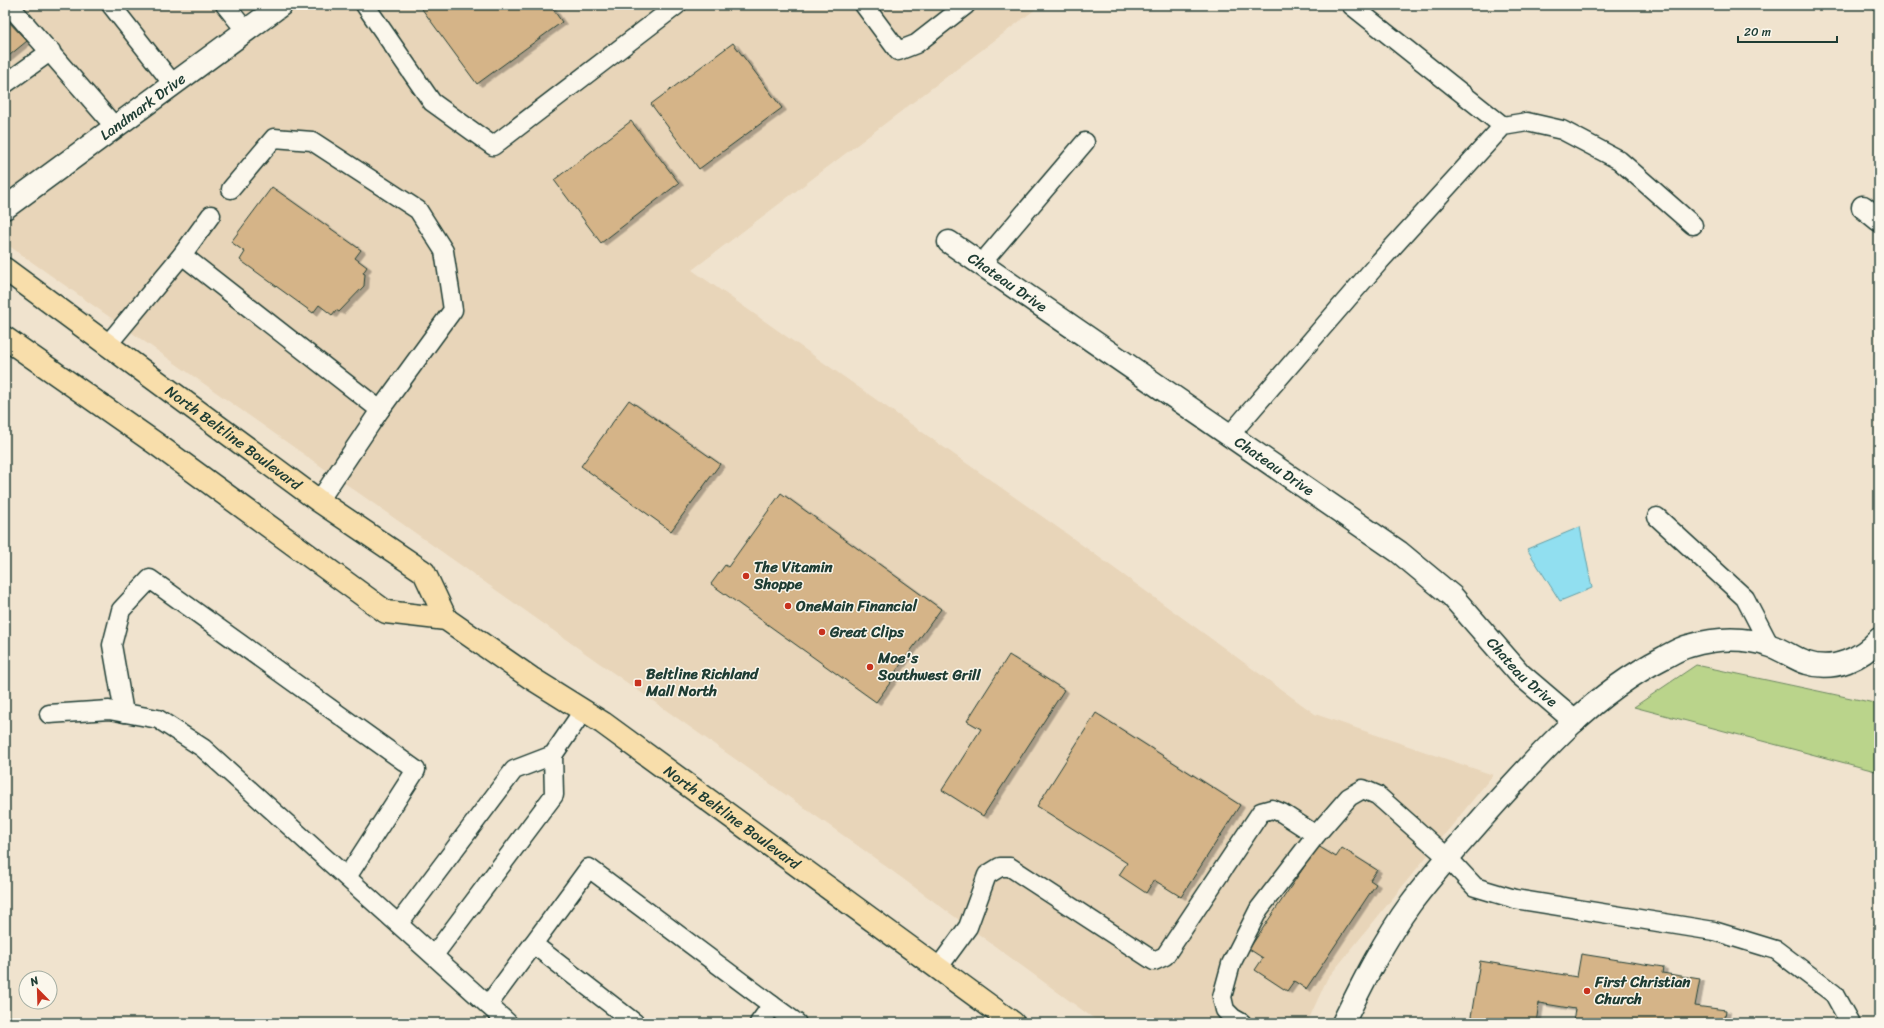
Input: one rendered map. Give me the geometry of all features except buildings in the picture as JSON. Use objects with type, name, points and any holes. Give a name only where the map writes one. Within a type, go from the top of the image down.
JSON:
[{"type":"main road","name":"North Beltline Boulevard","points":[[5,269],[319,501],[424,572],[446,619]]},
{"type":"main road","name":"North Beltline Boulevard","points":[[5,338],[161,448],[386,612],[446,619],[531,678],[603,723],[1013,1023]]},
{"type":"street","name":"Landmark Drive","points":[[5,208],[281,5]]},
{"type":"street","name":"Chateau Drive","points":[[949,242],[1399,552],[1452,596],[1520,674],[1575,721]]},
{"type":"street","points":[[1343,1023],[1371,965],[1411,903],[1448,858],[1520,776],[1575,721],[1642,669],[1687,646],[1715,639],[1744,640],[1770,646],[1807,663],[1826,666],[1843,663],[1858,656],[1879,639]]},
{"type":"lane","points":[[9,5],[115,127]]},
{"type":"lane","points":[[111,5],[173,84]]},
{"type":"lane","points":[[225,5],[246,31]]},
{"type":"lane","points":[[365,5],[432,102],[493,146],[677,5]]},
{"type":"lane","points":[[864,5],[898,51],[916,44],[966,5]]},
{"type":"lane","points":[[1352,5],[1503,126]]},
{"type":"lane","points":[[5,84],[50,51]]},
{"type":"lane","points":[[1229,436],[1380,261],[1503,126],[1527,122],[1562,130],[1619,160],[1693,225]]},
{"type":"lane","points":[[231,189],[274,138],[312,141],[418,210],[444,251],[453,310],[380,410],[319,501]]},
{"type":"lane","points":[[981,264],[1085,142]]},
{"type":"lane","points":[[108,344],[182,255],[211,215]]},
{"type":"lane","points":[[182,255],[380,410]]},
{"type":"lane","points":[[1657,517],[1745,598],[1770,646]]},
{"type":"lane","points":[[124,713],[112,645],[121,610],[150,579],[416,770],[347,877]]},
{"type":"lane","points":[[49,714],[110,710],[158,719],[203,748],[399,923],[508,1023]]},
{"type":"lane","points":[[434,955],[554,795],[553,755],[583,710]]},
{"type":"lane","points":[[399,923],[514,770],[553,755]]},
{"type":"lane","points":[[1242,1023],[1233,1018],[1226,1010],[1222,998],[1231,964],[1259,910],[1316,835],[1349,797],[1363,789],[1378,795],[1448,858],[1475,887],[1515,899],[1714,931],[1776,950],[1834,994],[1850,1023]]},
{"type":"lane","points":[[938,968],[968,928],[987,875],[1000,867],[1010,867],[1154,961],[1165,956],[1261,812],[1272,809],[1282,813],[1316,835]]},
{"type":"lane","points":[[488,1005],[589,868],[797,1023]]},
{"type":"lane","points":[[533,944],[635,1023]]},
{"type":"lane","points":[[759,1023],[772,1005]]},
{"type":"shaded area","points":[[5,5],[1041,5],[692,270],[1067,534],[1315,714],[1493,775],[1327,979],[1307,1023],[1100,1023],[854,843],[5,243]]},
{"type":"green space","points":[[1696,665],[1879,704],[1879,772],[1634,707]]},
{"type":"water","points":[[1580,527],[1592,588],[1560,601],[1527,549]]},
{"type":"place","name":"The Vitamin Shoppe","points":[[746,576]]},
{"type":"place","name":"OneMain Financial","points":[[788,606]]},
{"type":"place","name":"Great Clips","points":[[822,632]]},
{"type":"place","name":"Moe's Southwest Grill","points":[[870,667]]},
{"type":"place","name":"Beltline Richland Mall North","points":[[638,683]]},
{"type":"place","name":"First Christian Church","points":[[1587,991]]}]
